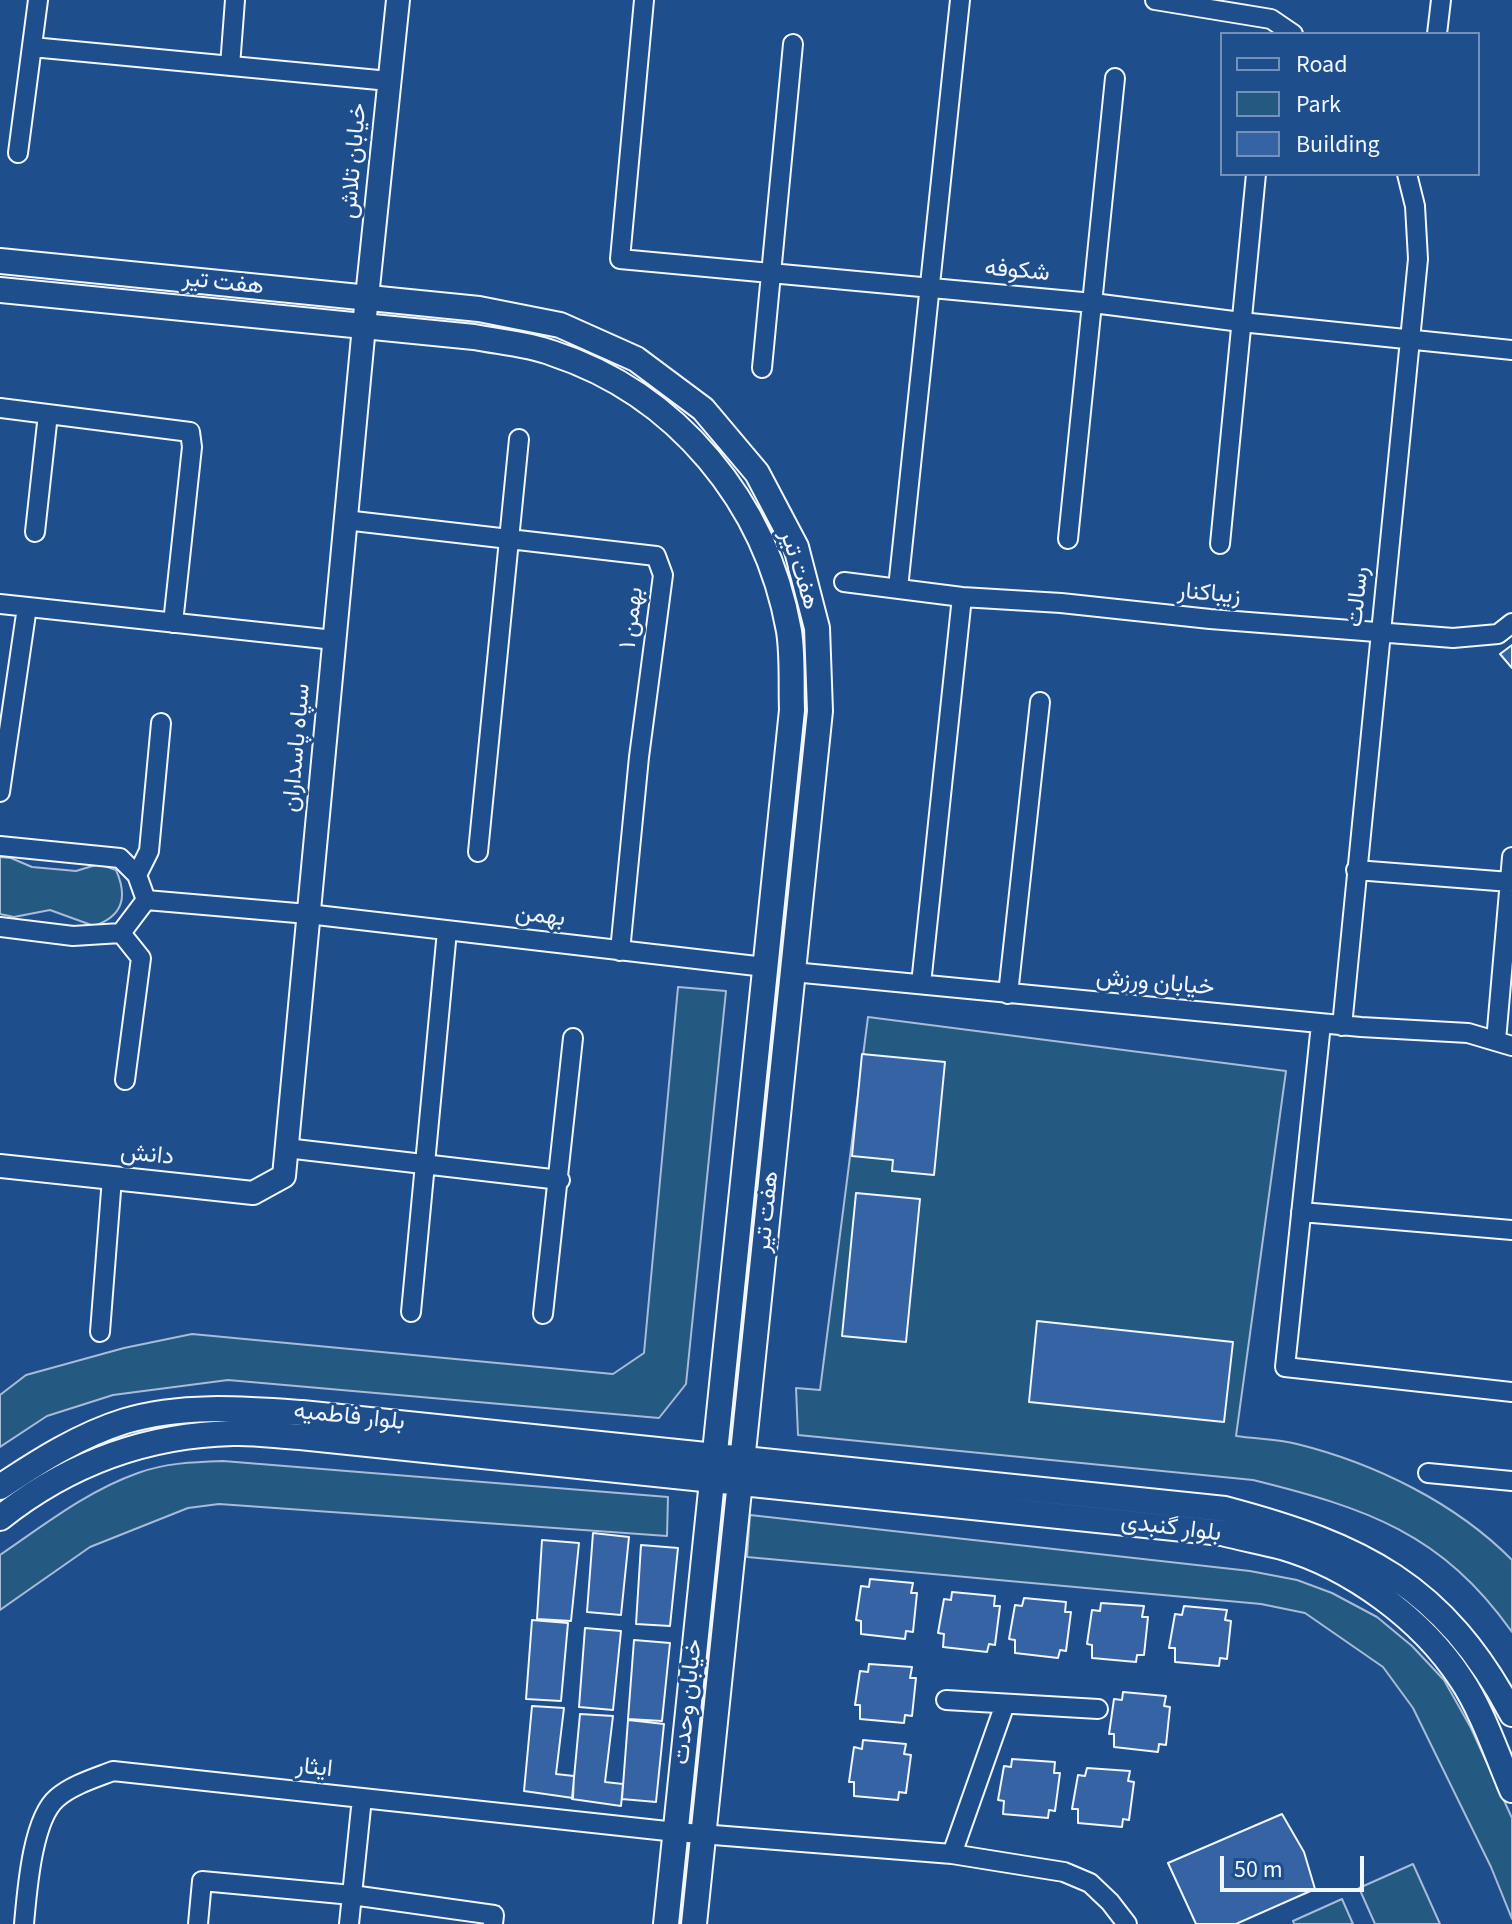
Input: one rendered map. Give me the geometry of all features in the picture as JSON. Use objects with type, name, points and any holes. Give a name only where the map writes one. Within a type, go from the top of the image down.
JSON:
[{"type":"main road","name":"هفت تیر","points":[[0,261],[479,309],[560,325],[636,359],[703,409],[757,473],[796,547],[817,628],[820,711],[741,1471]]},
{"type":"main road","name":"هفت تیر","points":[[0,290],[474,337],[551,352],[622,383],[684,430],[734,489],[769,557],[789,632],[792,710],[712,1480]]},
{"type":"main road","name":"بلوار فاطمیه","points":[[0,1487],[50,1454],[126,1421],[169,1413],[235,1408],[715,1456]]},
{"type":"main road","name":"بلوار فاطمیه","points":[[0,1518],[62,1476],[113,1452],[173,1437],[235,1433],[712,1480]]},
{"type":"main road","name":"بلوار گنبدی","points":[[715,1456],[741,1471],[1222,1533],[1285,1548],[1372,1589],[1419,1629],[1462,1679],[1512,1790]]},
{"type":"main road","name":"بلوار گنبدی","points":[[712,1480],[741,1471],[1225,1509],[1283,1524],[1371,1560],[1408,1585],[1440,1613],[1490,1673],[1512,1714]]},
{"type":"main road","name":"خیابان وحدت","points":[[694,1924],[741,1471]]},
{"type":"main road","name":"خیابان وحدت","points":[[666,1924],[712,1480]]},
{"type":"street","points":[[18,153],[38,0]]},
{"type":"street","points":[[230,66],[235,0]]},
{"type":"street","name":"خیابان تلاش","points":[[364,326],[398,0]]},
{"type":"street","name":"شکوفه","points":[[644,0],[620,259],[1093,303],[1512,350]]},
{"type":"street","points":[[898,588],[960,0]]},
{"type":"street","points":[[1155,0],[1271,27]]},
{"type":"street","points":[[1437,32],[1441,0]]},
{"type":"street","points":[[762,368],[793,44]]},
{"type":"street","points":[[32,47],[389,81]]},
{"type":"street","points":[[1068,539],[1115,78]]},
{"type":"street","points":[[1220,544],[1256,176]]},
{"type":"street","name":"رسالت","points":[[1342,1026],[1418,259],[1415,206],[1408,176]]},
{"type":"street","name":"سپاه پاسداران","points":[[284,1176],[364,326]]},
{"type":"street","points":[[0,408],[190,432],[192,447],[173,623]]},
{"type":"street","points":[[35,532],[48,414]]},
{"type":"street","points":[[478,852],[519,439]]},
{"type":"street","name":"بهمن ۱","points":[[345,520],[656,556],[663,575],[639,757],[620,951]]},
{"type":"street","name":"زیباکنار","points":[[844,582],[962,597],[1453,638],[1498,634],[1512,623]]},
{"type":"street","points":[[921,984],[962,597]]},
{"type":"street","points":[[0,604],[334,640]]},
{"type":"street","points":[[0,792],[27,607]]},
{"type":"street","points":[[1008,994],[1040,702]]},
{"type":"street","points":[[137,875],[149,851],[161,723]]},
{"type":"street","points":[[0,846],[120,858],[137,875],[146,900],[121,933],[73,936],[0,927]]},
{"type":"street","points":[[1504,1043],[1512,857]]},
{"type":"street","points":[[1356,870],[1510,882]]},
{"type":"street","name":"بهمن","points":[[146,900],[308,914],[765,967]]},
{"type":"street","points":[[411,1312],[447,931]]},
{"type":"street","points":[[121,933],[141,958],[125,1080]]},
{"type":"street","name":"خیابان ورزش","points":[[793,972],[1342,1026],[1468,1033],[1504,1043]]},
{"type":"street","points":[[1321,1024],[1285,1367],[1512,1392]]},
{"type":"street","points":[[543,1314],[560,1180],[573,1038]]},
{"type":"street","points":[[286,1148],[560,1180]]},
{"type":"street","name":"دانش","points":[[0,1166],[253,1193],[284,1176]]},
{"type":"street","points":[[100,1332],[112,1178]]},
{"type":"street","points":[[1301,1212],[1512,1230]]},
{"type":"street","points":[[1428,1473],[1512,1481]]},
{"type":"street","points":[[946,1700],[1098,1709]]},
{"type":"street","points":[[952,1854],[1005,1704]]},
{"type":"street","name":"ایثار","points":[[24,1924],[39,1828],[55,1799],[113,1771],[676,1832],[952,1854],[1064,1872],[1090,1883],[1127,1924]]},
{"type":"street","points":[[349,1924],[362,1798]]},
{"type":"street","points":[[198,1924],[202,1881],[352,1895],[494,1919]]},
{"type":"green space","points":[[0,857],[32,867],[76,871],[99,864],[116,870],[122,889],[120,904],[111,917],[94,926],[50,910],[14,917],[0,914]]},
{"type":"green space","points":[[678,987],[726,991],[686,1384],[659,1418],[228,1380],[113,1395],[47,1416],[0,1447],[0,1395],[26,1375],[124,1348],[192,1334],[613,1374],[644,1353]]},
{"type":"green space","points":[[868,1017],[1286,1071],[1236,1436],[1290,1442],[1355,1462],[1412,1488],[1466,1520],[1512,1560],[1512,1632],[1458,1570],[1429,1548],[1399,1529],[1366,1514],[1294,1491],[1253,1480],[798,1435],[796,1388],[820,1390]]},
{"type":"green space","points":[[223,1461],[668,1497],[667,1536],[219,1504],[188,1508],[90,1547],[0,1610],[0,1555],[50,1521],[101,1489],[138,1473],[169,1465]]},
{"type":"green space","points":[[750,1515],[1250,1571],[1297,1580],[1332,1593],[1377,1617],[1412,1646],[1444,1680],[1471,1728],[1512,1818],[1512,1919],[1491,1867],[1413,1708],[1383,1667],[1305,1613],[1261,1604],[747,1557]]},
{"type":"green space","points":[[1413,1864],[1440,1924],[1375,1924],[1359,1888]]},
{"type":"green space","points":[[1342,1899],[1353,1924],[1294,1924],[1293,1921]]},
{"type":"building","points":[[1512,645],[1512,668],[1500,654]]},
{"type":"building","points":[[862,1054],[945,1062],[934,1175],[892,1171],[893,1160],[852,1156]]},
{"type":"building","points":[[856,1193],[920,1199],[906,1342],[842,1336]]},
{"type":"building","points":[[1037,1321],[1233,1342],[1224,1422],[1029,1402]]},
{"type":"building","points":[[593,1533],[629,1537],[621,1615],[587,1612]]},
{"type":"building","points":[[542,1540],[579,1543],[571,1621],[537,1619]]},
{"type":"building","points":[[641,1545],[678,1548],[670,1626],[636,1624]]},
{"type":"building","points":[[870,1579],[913,1583],[911,1593],[917,1593],[913,1632],[906,1631],[905,1639],[861,1634],[861,1621],[856,1620],[861,1586],[869,1587]]},
{"type":"building","points":[[952,1592],[995,1596],[994,1606],[1000,1606],[995,1645],[989,1644],[987,1652],[943,1647],[944,1634],[938,1633],[944,1599],[951,1600]]},
{"type":"building","points":[[1024,1598],[1066,1602],[1065,1612],[1071,1612],[1066,1651],[1060,1650],[1058,1658],[1015,1653],[1015,1640],[1009,1639],[1015,1605],[1022,1606]]},
{"type":"building","points":[[1101,1603],[1144,1606],[1142,1617],[1148,1617],[1144,1655],[1137,1655],[1136,1662],[1092,1658],[1092,1645],[1087,1644],[1092,1610],[1100,1611]]},
{"type":"building","points":[[1184,1606],[1227,1610],[1225,1620],[1231,1621],[1227,1659],[1220,1658],[1219,1666],[1175,1662],[1175,1648],[1169,1648],[1175,1614],[1182,1615]]},
{"type":"building","points":[[532,1620],[568,1623],[561,1701],[526,1699]]},
{"type":"building","points":[[585,1628],[621,1631],[613,1710],[579,1707]]},
{"type":"building","points":[[634,1640],[670,1643],[662,1721],[628,1719]]},
{"type":"building","points":[[869,1664],[912,1667],[910,1678],[916,1678],[912,1716],[905,1715],[904,1723],[860,1719],[860,1705],[855,1705],[860,1671],[868,1672]]},
{"type":"building","points":[[1123,1692],[1166,1696],[1164,1706],[1170,1707],[1166,1745],[1159,1744],[1158,1752],[1114,1747],[1114,1734],[1109,1734],[1114,1699],[1122,1700]]},
{"type":"building","points":[[532,1706],[564,1708],[556,1774],[574,1776],[573,1798],[524,1791]]},
{"type":"building","points":[[580,1714],[613,1716],[605,1782],[623,1784],[621,1806],[572,1799]]},
{"type":"building","points":[[628,1720],[664,1724],[656,1802],[622,1799]]},
{"type":"building","points":[[863,1740],[906,1744],[904,1754],[911,1755],[906,1793],[899,1792],[898,1800],[854,1796],[854,1782],[849,1782],[854,1747],[862,1749]]},
{"type":"building","points":[[1012,1759],[1055,1762],[1054,1773],[1060,1773],[1055,1811],[1049,1810],[1048,1818],[1003,1814],[1004,1801],[998,1800],[1004,1766],[1011,1767]]},
{"type":"building","points":[[1087,1768],[1130,1771],[1128,1781],[1134,1782],[1129,1820],[1123,1819],[1122,1827],[1078,1823],[1078,1809],[1072,1809],[1078,1775],[1085,1776]]},
{"type":"building","points":[[1282,1814],[1304,1852],[1315,1889],[1236,1924],[1196,1924],[1168,1863]]}]
